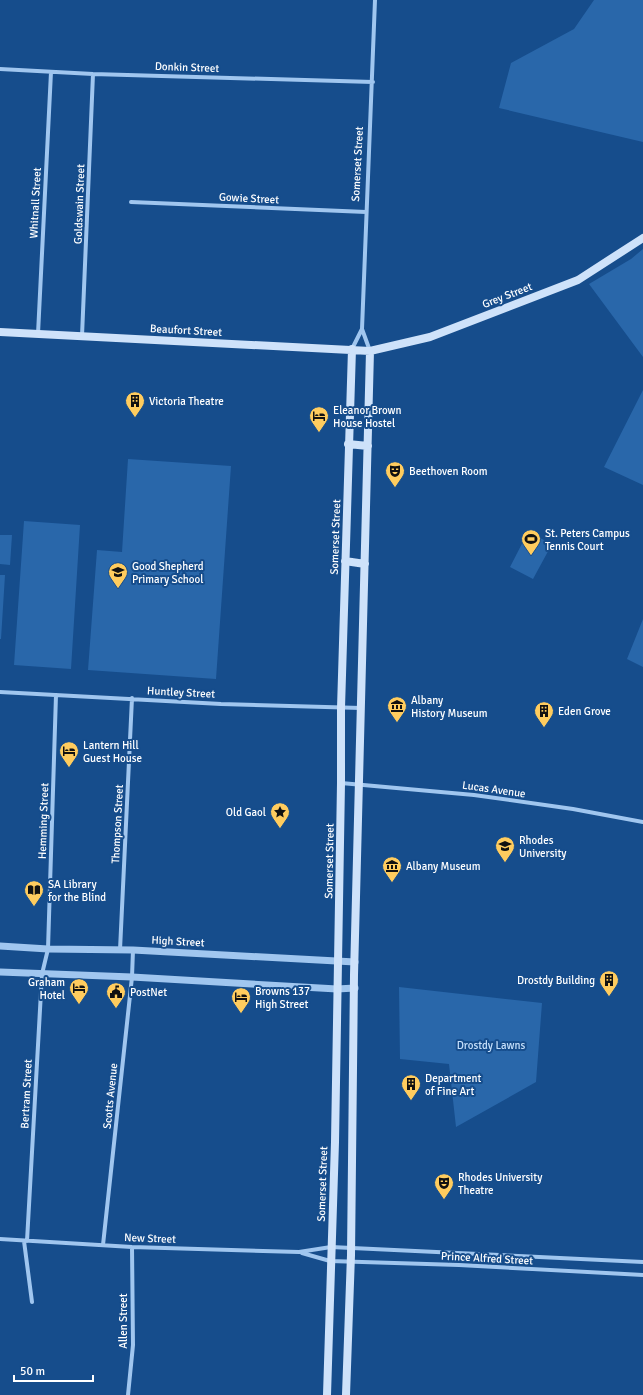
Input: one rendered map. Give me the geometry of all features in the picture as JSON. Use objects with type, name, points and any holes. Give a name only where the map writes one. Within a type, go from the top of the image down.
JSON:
[{"type":"main road","name":"Grey Street","points":[[370,350],[430,337],[578,280],[643,238]]},
{"type":"main road","name":"Beaufort Street","points":[[0,332],[370,350]]},
{"type":"main road","name":"Somerset Street","points":[[327,1395],[335,1135],[341,708],[352,349]]},
{"type":"main road","name":"Somerset Street","points":[[346,1395],[352,1248],[355,962],[370,350]]},
{"type":"main road","points":[[348,444],[368,446]]},
{"type":"main road","points":[[345,561],[365,564]]},
{"type":"street","name":"Somerset Street","points":[[370,350],[362,329],[366,212],[373,82],[375,0]]},
{"type":"street","name":"Donkin Street","points":[[0,69],[93,74],[373,82]]},
{"type":"street","name":"Whitnall Street","points":[[38,334],[51,72]]},
{"type":"street","name":"Goldswain Street","points":[[82,336],[93,74]]},
{"type":"street","name":"Gowie Street","points":[[130,202],[366,212]]},
{"type":"street","name":"Somerset Street","points":[[352,349],[362,329]]},
{"type":"street","name":"Huntley Street","points":[[0,692],[221,704],[361,708]]},
{"type":"street","name":"Hemming Street","points":[[48,949],[56,695]]},
{"type":"street","name":"Thompson Street","points":[[120,950],[132,698]]},
{"type":"street","name":"Lucas Avenue","points":[[341,783],[474,794],[573,809],[643,822]]},
{"type":"street","name":"High Street","points":[[0,946],[48,949],[133,950],[355,962]]},
{"type":"street","name":"Bertram Street","points":[[32,1302],[26,1241],[42,974],[48,949]]},
{"type":"street","name":"Scotts Avenue","points":[[103,1245],[132,977],[133,950]]},
{"type":"street","points":[[0,972],[132,977],[337,989],[355,988]]},
{"type":"street","name":"New Street","points":[[0,1239],[132,1247],[300,1252],[331,1247]]},
{"type":"street","name":"Allen Street","points":[[128,1395],[133,1345],[132,1247]]},
{"type":"street","name":"Prince Alfred Street","points":[[331,1247],[643,1262]]},
{"type":"street","name":"New Street","points":[[300,1252],[330,1261]]},
{"type":"street","name":"Prince Alfred Street","points":[[330,1261],[460,1265],[643,1275]]},
{"type":"green space","points":[[594,0],[643,0],[643,142],[499,108],[511,63],[574,29]]},
{"type":"green space","points":[[643,249],[643,357],[589,284],[631,259]]},
{"type":"green space","points":[[643,390],[643,485],[604,467]]},
{"type":"green space","points":[[128,459],[231,466],[216,679],[88,670],[97,550],[122,552]]},
{"type":"green space","points":[[24,521],[80,525],[71,669],[14,665]]},
{"type":"green space","name":"St. Peters Campus Tennis Court","points":[[528,532],[552,544],[533,579],[510,567]]},
{"type":"green space","points":[[0,535],[12,535],[10,565],[0,564]]},
{"type":"green space","points":[[0,575],[5,575],[1,639],[0,639]]},
{"type":"green space","points":[[643,619],[643,667],[627,659]]},
{"type":"green space","name":"Drostdy Lawns","points":[[399,987],[542,1003],[536,1082],[456,1127],[449,1064],[400,1059]]},
{"type":"place","name":"Victoria Theatre","points":[[135,418]]},
{"type":"place","name":"Eleanor Brown House Hostel","points":[[319,433]]},
{"type":"place","name":"Beethoven Room","points":[[395,488]]},
{"type":"place","name":"St. Peters Campus Tennis Court","points":[[531,556]]},
{"type":"place","name":"Good Shepherd Primary School","points":[[118,589]]},
{"type":"place","name":"Albany History Museum","points":[[397,723]]},
{"type":"place","name":"Eden Grove","points":[[544,728]]},
{"type":"place","name":"Lantern Hill Guest House","points":[[69,768]]},
{"type":"place","name":"Old Gaol","points":[[280,829]]},
{"type":"place","name":"Rhodes University","points":[[505,863]]},
{"type":"place","name":"Albany Museum","points":[[392,883]]},
{"type":"place","name":"SA Library for the Blind","points":[[34,907]]},
{"type":"place","name":"Drostdy Building","points":[[609,997]]},
{"type":"place","name":"Graham Hotel","points":[[79,1005]]},
{"type":"place","name":"PostNet","points":[[116,1009]]},
{"type":"place","name":"Browns 137 High Street","points":[[241,1014]]},
{"type":"place","name":"Department of Fine Art","points":[[411,1101]]},
{"type":"place","name":"Rhodes University Theatre","points":[[444,1200]]}]
